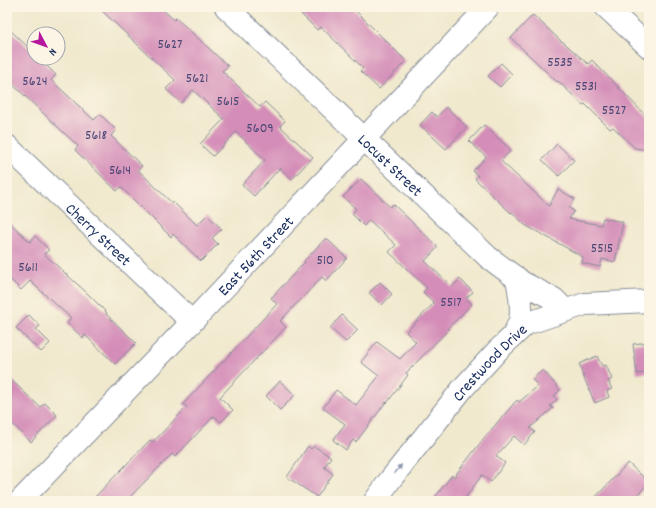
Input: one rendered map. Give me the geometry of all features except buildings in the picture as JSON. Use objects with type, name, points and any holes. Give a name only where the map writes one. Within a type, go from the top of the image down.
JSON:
[{"type":"street","name":"Locust Street","points":[[226,7],[488,257],[523,283],[554,299],[565,310]]},
{"type":"street","name":"East 56th Street","points":[[20,501],[192,322],[488,7]]},
{"type":"street","points":[[606,7],[649,48]]},
{"type":"street","name":"Cherry Street","points":[[7,146],[192,322]]},
{"type":"street","points":[[513,336],[520,321],[521,311],[517,278]]},
{"type":"street","name":"Crestwood Drive","points":[[375,501],[463,388],[498,350],[526,324],[585,304],[649,301]]},
{"type":"street","points":[[7,494],[14,501]]}]
